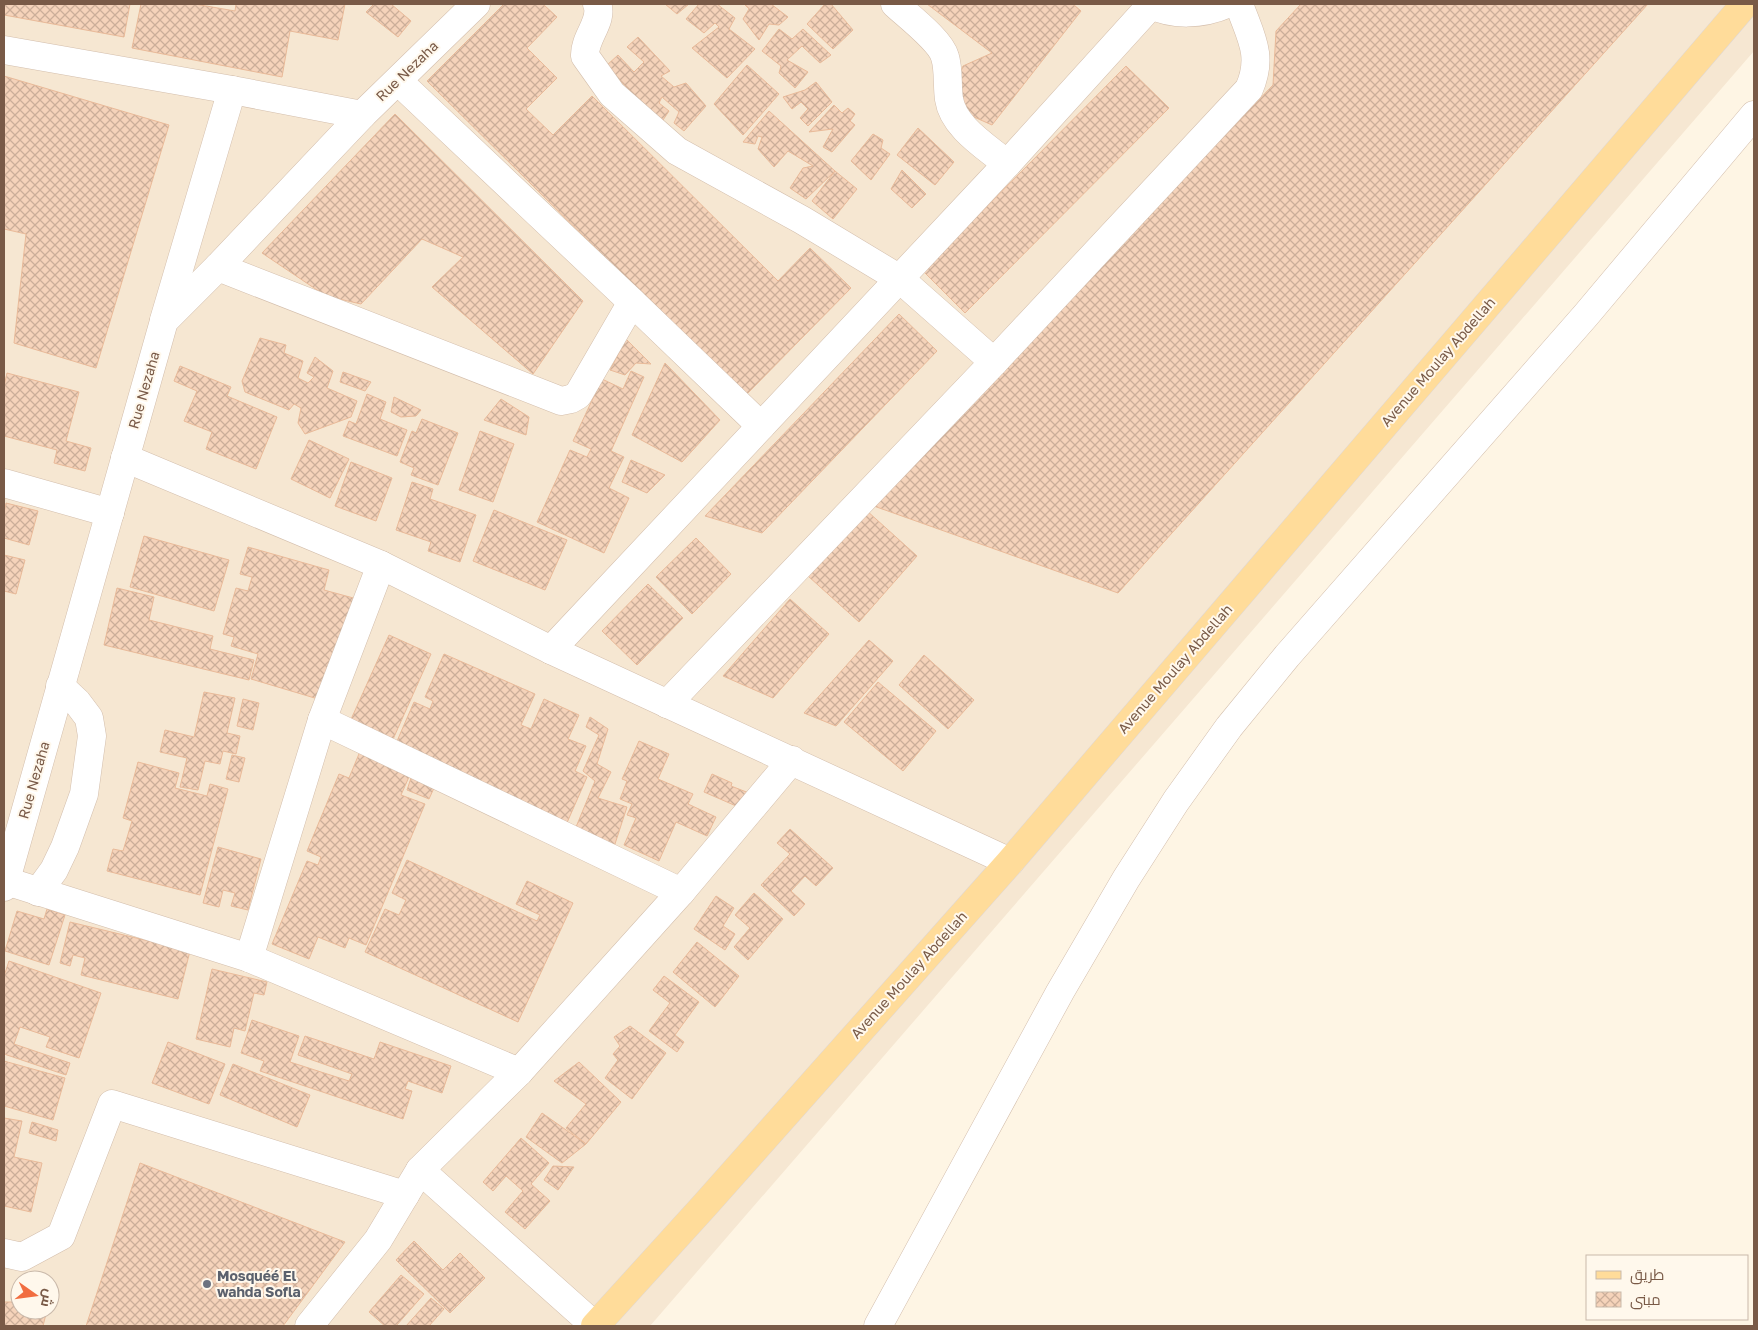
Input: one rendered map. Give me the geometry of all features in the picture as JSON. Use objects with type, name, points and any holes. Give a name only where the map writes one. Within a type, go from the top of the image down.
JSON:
[{"type":"main road","name":"Avenue Moulay Abdellah","points":[[595,1326],[1010,862],[1744,4]]},
{"type":"street","name":"Rue Nezaha","points":[[5,884],[164,321],[218,267],[362,115],[476,4]]},
{"type":"street","points":[[598,4],[599,15],[586,43],[584,56],[612,94],[677,151],[802,220],[900,278],[994,362]]},
{"type":"street","points":[[895,4],[938,44],[945,57],[949,102],[956,118],[967,130],[1007,164]]},
{"type":"street","points":[[551,650],[1007,164],[1150,4],[1172,12],[1194,13],[1227,4]]},
{"type":"street","points":[[667,704],[994,362],[1250,88],[1255,77],[1257,54],[1239,4]]},
{"type":"street","points":[[4,50],[362,115]]},
{"type":"street","points":[[398,80],[761,426]]},
{"type":"street","points":[[164,321],[232,90]]},
{"type":"street","points":[[878,1326],[1060,992],[1121,887],[1176,801],[1219,742],[1287,656],[1586,315],[1754,115]]},
{"type":"street","points":[[218,267],[561,401],[578,395],[632,302]]},
{"type":"street","points":[[125,458],[381,565],[551,650],[1010,862]]},
{"type":"street","points":[[4,483],[110,513]]},
{"type":"street","points":[[249,958],[322,720],[381,565]]},
{"type":"street","points":[[38,892],[54,870],[84,794],[92,736],[89,718],[77,702],[60,686]]},
{"type":"street","points":[[322,720],[681,892]]},
{"type":"street","points":[[309,1326],[378,1240],[420,1170],[519,1072],[681,892],[792,760]]},
{"type":"street","points":[[5,884],[38,892],[249,958],[519,1072]]},
{"type":"street","points":[[4,1253],[22,1257],[61,1236],[112,1104],[405,1195]]},
{"type":"street","points":[[420,1170],[595,1326]]},
{"type":"shaded area","points":[[4,4],[1754,4],[1754,51],[650,1326],[4,1326]]},
{"type":"building","points":[[4,4],[130,4],[124,37],[4,15]]},
{"type":"building","points":[[141,4],[195,4],[235,11],[236,4],[345,4],[338,40],[290,31],[282,77],[132,48]]},
{"type":"building","points":[[374,4],[391,4],[411,21],[398,37],[366,12]]},
{"type":"building","points":[[504,4],[543,4],[557,17],[527,48],[557,78],[526,109],[553,135],[592,96],[778,281],[810,248],[851,288],[745,396],[427,81]]},
{"type":"building","points":[[665,4],[689,4],[677,14]]},
{"type":"building","points":[[699,4],[717,4],[735,18],[729,29],[755,49],[727,78],[692,48],[719,27],[715,23],[704,33],[686,19]]},
{"type":"building","points":[[744,4],[771,4],[788,17],[779,25],[769,24],[759,40],[743,19],[749,9]]},
{"type":"building","points":[[825,4],[831,4],[853,30],[833,49],[807,24]]},
{"type":"building","points":[[927,4],[1073,4],[1081,11],[992,125],[965,113],[955,88],[963,66],[992,53]]},
{"type":"building","points":[[1301,4],[1648,4],[1118,593],[871,505],[1273,85],[1276,31]]},
{"type":"building","points":[[779,29],[792,39],[803,29],[831,55],[820,63],[802,46],[787,60],[808,72],[795,88],[779,73],[781,66],[762,51]]},
{"type":"building","points":[[638,37],[670,71],[661,76],[674,87],[686,83],[706,106],[684,131],[674,123],[679,112],[662,97],[659,103],[669,111],[661,123],[606,66],[618,55],[634,72],[644,62],[627,47]]},
{"type":"building","points":[[747,65],[779,94],[743,135],[714,104]]},
{"type":"building","points":[[1126,66],[1169,108],[965,313],[923,271]]},
{"type":"building","points":[[4,76],[169,125],[96,368],[14,343],[26,234],[4,229]]},
{"type":"building","points":[[816,82],[832,102],[808,126],[800,118],[808,109],[801,102],[792,109],[783,97],[805,90]]},
{"type":"building","points":[[834,105],[842,113],[848,108],[855,114],[850,121],[855,125],[832,152],[823,147],[833,129],[809,132]]},
{"type":"building","points":[[769,111],[835,171],[806,199],[790,188],[803,168],[813,166],[788,151],[774,167],[758,149],[762,137],[758,136],[755,144],[743,142]]},
{"type":"building","points":[[395,114],[583,301],[533,374],[432,287],[463,257],[422,239],[361,304],[326,296],[262,253]]},
{"type":"building","points":[[918,128],[954,162],[935,185],[897,155]]},
{"type":"building","points":[[873,134],[883,140],[881,148],[890,154],[871,180],[851,161]]},
{"type":"building","points":[[902,170],[926,194],[912,208],[891,189]]},
{"type":"building","points":[[835,171],[857,189],[833,219],[812,201]]},
{"type":"building","points":[[899,314],[937,351],[762,533],[705,516]]},
{"type":"building","points":[[260,338],[286,345],[284,353],[303,361],[298,378],[308,383],[314,377],[307,373],[315,357],[333,371],[327,388],[357,401],[351,417],[305,434],[298,423],[301,408],[294,404],[289,410],[245,392],[242,381]]},
{"type":"building","points":[[626,339],[651,364],[636,363],[625,375],[610,370]]},
{"type":"building","points":[[665,363],[720,420],[682,462],[632,435]]},
{"type":"building","points":[[180,366],[231,387],[227,396],[277,417],[256,469],[206,449],[212,432],[184,421],[197,391],[174,381]]},
{"type":"building","points":[[631,371],[644,377],[611,451],[624,457],[609,488],[629,498],[604,553],[537,522],[570,450],[587,457],[591,449],[573,441],[602,379],[623,389]]},
{"type":"building","points":[[343,372],[371,382],[365,391],[340,382]]},
{"type":"building","points":[[7,373],[79,392],[66,441],[91,448],[85,471],[54,463],[57,450],[4,436],[4,386]]},
{"type":"building","points":[[367,394],[386,402],[380,419],[407,430],[397,456],[343,436],[349,421],[356,424]]},
{"type":"building","points":[[394,397],[421,410],[416,416],[401,417],[391,412]]},
{"type":"building","points":[[501,399],[529,417],[526,435],[484,420]]},
{"type":"building","points":[[422,419],[458,433],[438,485],[411,475],[414,468],[400,462],[412,431],[416,433]]},
{"type":"building","points":[[480,431],[514,444],[493,502],[459,490]]},
{"type":"building","points":[[309,440],[349,459],[330,498],[291,479]]},
{"type":"building","points":[[631,460],[665,475],[647,493],[622,482]]},
{"type":"building","points":[[351,462],[392,478],[376,521],[335,506]]},
{"type":"building","points":[[412,482],[433,489],[430,499],[476,515],[460,562],[428,551],[431,542],[396,530]]},
{"type":"building","points":[[6,503],[38,511],[29,545],[4,538]]},
{"type":"building","points":[[494,510],[567,540],[545,590],[473,561]]},
{"type":"building","points":[[866,510],[917,556],[859,622],[808,576]]},
{"type":"building","points":[[144,536],[229,560],[214,611],[130,587]]},
{"type":"building","points":[[696,538],[731,574],[692,614],[656,577]]},
{"type":"building","points":[[248,547],[329,570],[324,590],[357,599],[318,699],[251,679],[258,654],[231,646],[234,637],[223,634],[236,588],[248,591],[252,577],[240,574]]},
{"type":"building","points":[[4,555],[25,560],[16,594],[4,591]]},
{"type":"building","points":[[648,584],[683,618],[637,665],[602,631]]},
{"type":"building","points":[[117,588],[154,597],[149,620],[213,636],[210,649],[254,660],[249,680],[104,645]]},
{"type":"building","points":[[790,599],[829,634],[773,698],[723,676]]},
{"type":"building","points":[[389,635],[431,654],[390,746],[348,726]]},
{"type":"building","points":[[869,640],[893,661],[836,726],[804,713]]},
{"type":"building","points":[[444,654],[535,694],[521,725],[531,729],[544,699],[579,715],[568,739],[586,746],[575,771],[587,777],[566,825],[394,748],[414,702],[430,709],[433,701],[425,697]]},
{"type":"building","points":[[924,655],[974,700],[948,729],[899,685]]},
{"type":"building","points":[[878,682],[936,731],[903,771],[844,722]]},
{"type":"building","points":[[204,692],[235,698],[227,733],[240,736],[236,754],[223,751],[220,764],[205,761],[198,790],[180,787],[187,758],[160,752],[165,730],[194,737]]},
{"type":"building","points":[[243,699],[259,703],[253,730],[237,726]]},
{"type":"building","points":[[590,717],[608,729],[597,764],[611,772],[598,798],[627,807],[613,850],[576,827],[595,781],[583,771],[599,735],[586,727]]},
{"type":"building","points":[[639,741],[669,754],[658,779],[693,794],[688,804],[716,817],[707,836],[676,822],[659,861],[624,845],[636,818],[627,815],[632,804],[620,799],[627,781],[622,779]]},
{"type":"building","points":[[361,749],[412,770],[401,795],[425,804],[366,945],[349,938],[345,948],[318,937],[309,959],[272,944],[307,861],[318,865],[321,857],[307,851],[339,774],[349,778]]},
{"type":"building","points":[[232,755],[245,758],[239,782],[226,779]]},
{"type":"building","points":[[138,762],[179,773],[175,788],[207,796],[210,784],[228,789],[200,895],[107,871],[113,849],[123,851],[132,821],[123,818]]},
{"type":"building","points":[[712,774],[732,783],[731,786],[749,793],[743,809],[704,792]]},
{"type":"building","points":[[411,778],[434,788],[429,799],[407,790]]},
{"type":"building","points":[[790,829],[833,868],[816,886],[805,876],[791,891],[805,904],[794,916],[761,885],[790,854],[777,843]]},
{"type":"building","points":[[218,847],[261,859],[248,910],[231,906],[235,893],[223,890],[219,907],[203,903]]},
{"type":"building","points":[[407,860],[537,921],[540,915],[516,904],[527,881],[573,903],[518,1022],[365,952],[385,909],[399,915],[406,900],[392,893]]},
{"type":"building","points":[[754,893],[783,919],[748,960],[734,947],[750,928],[735,915]]},
{"type":"building","points":[[716,896],[734,908],[723,926],[735,934],[725,950],[694,929]]},
{"type":"building","points":[[47,909],[65,915],[49,965],[5,951],[17,911],[44,919]]},
{"type":"building","points":[[70,922],[190,951],[178,999],[81,975],[85,958],[73,955],[70,966],[60,963]]},
{"type":"building","points":[[697,942],[739,976],[715,1007],[673,972]]},
{"type":"building","points":[[9,961],[101,993],[79,1058],[46,1047],[50,1037],[20,1027],[14,1044],[70,1063],[66,1075],[4,1054],[4,976]]},
{"type":"building","points":[[212,969],[267,982],[264,995],[254,993],[245,1031],[234,1028],[230,1047],[196,1039]]},
{"type":"building","points":[[664,976],[699,1002],[675,1035],[684,1042],[677,1052],[649,1031],[670,1003],[653,990]]},
{"type":"building","points":[[252,1020],[299,1036],[290,1062],[349,1081],[352,1074],[298,1055],[305,1036],[374,1059],[380,1042],[451,1066],[442,1093],[408,1081],[405,1089],[412,1091],[403,1119],[260,1071],[264,1061],[241,1053]]},
{"type":"building","points":[[630,1026],[666,1053],[632,1099],[605,1078],[618,1060],[613,1054],[620,1046],[614,1037]]},
{"type":"building","points":[[168,1042],[225,1064],[209,1104],[152,1083]]},
{"type":"building","points":[[4,1061],[65,1078],[53,1120],[4,1106]]},
{"type":"building","points":[[579,1062],[621,1102],[586,1144],[566,1128],[586,1104],[554,1081]]},
{"type":"building","points":[[233,1064],[310,1095],[297,1127],[220,1095]]},
{"type":"building","points":[[542,1113],[586,1144],[562,1163],[526,1137]]},
{"type":"building","points":[[4,1118],[22,1121],[14,1157],[42,1163],[31,1212],[4,1206]]},
{"type":"building","points":[[32,1122],[58,1130],[56,1141],[29,1133]]},
{"type":"building","points":[[521,1138],[549,1163],[531,1184],[550,1201],[525,1229],[505,1212],[523,1191],[506,1176],[493,1191],[483,1182]]},
{"type":"building","name":"Mosquéé El wahda Sofla","points":[[140,1163],[345,1242],[283,1326],[86,1326]]},
{"type":"building","points":[[553,1166],[574,1167],[558,1190],[544,1180]]},
{"type":"building","points":[[414,1241],[443,1270],[460,1253],[485,1278],[450,1313],[396,1260]]},
{"type":"building","points":[[401,1275],[424,1294],[396,1326],[385,1326],[369,1312]]},
{"type":"building","points":[[431,1298],[444,1309],[429,1326],[406,1326]]},
{"type":"building","points":[[4,1302],[10,1302],[10,1320],[44,1320],[43,1326],[4,1326]]},
{"type":"place","name":"Mosquéé El wahda Sofla","points":[[207,1284]]}]
